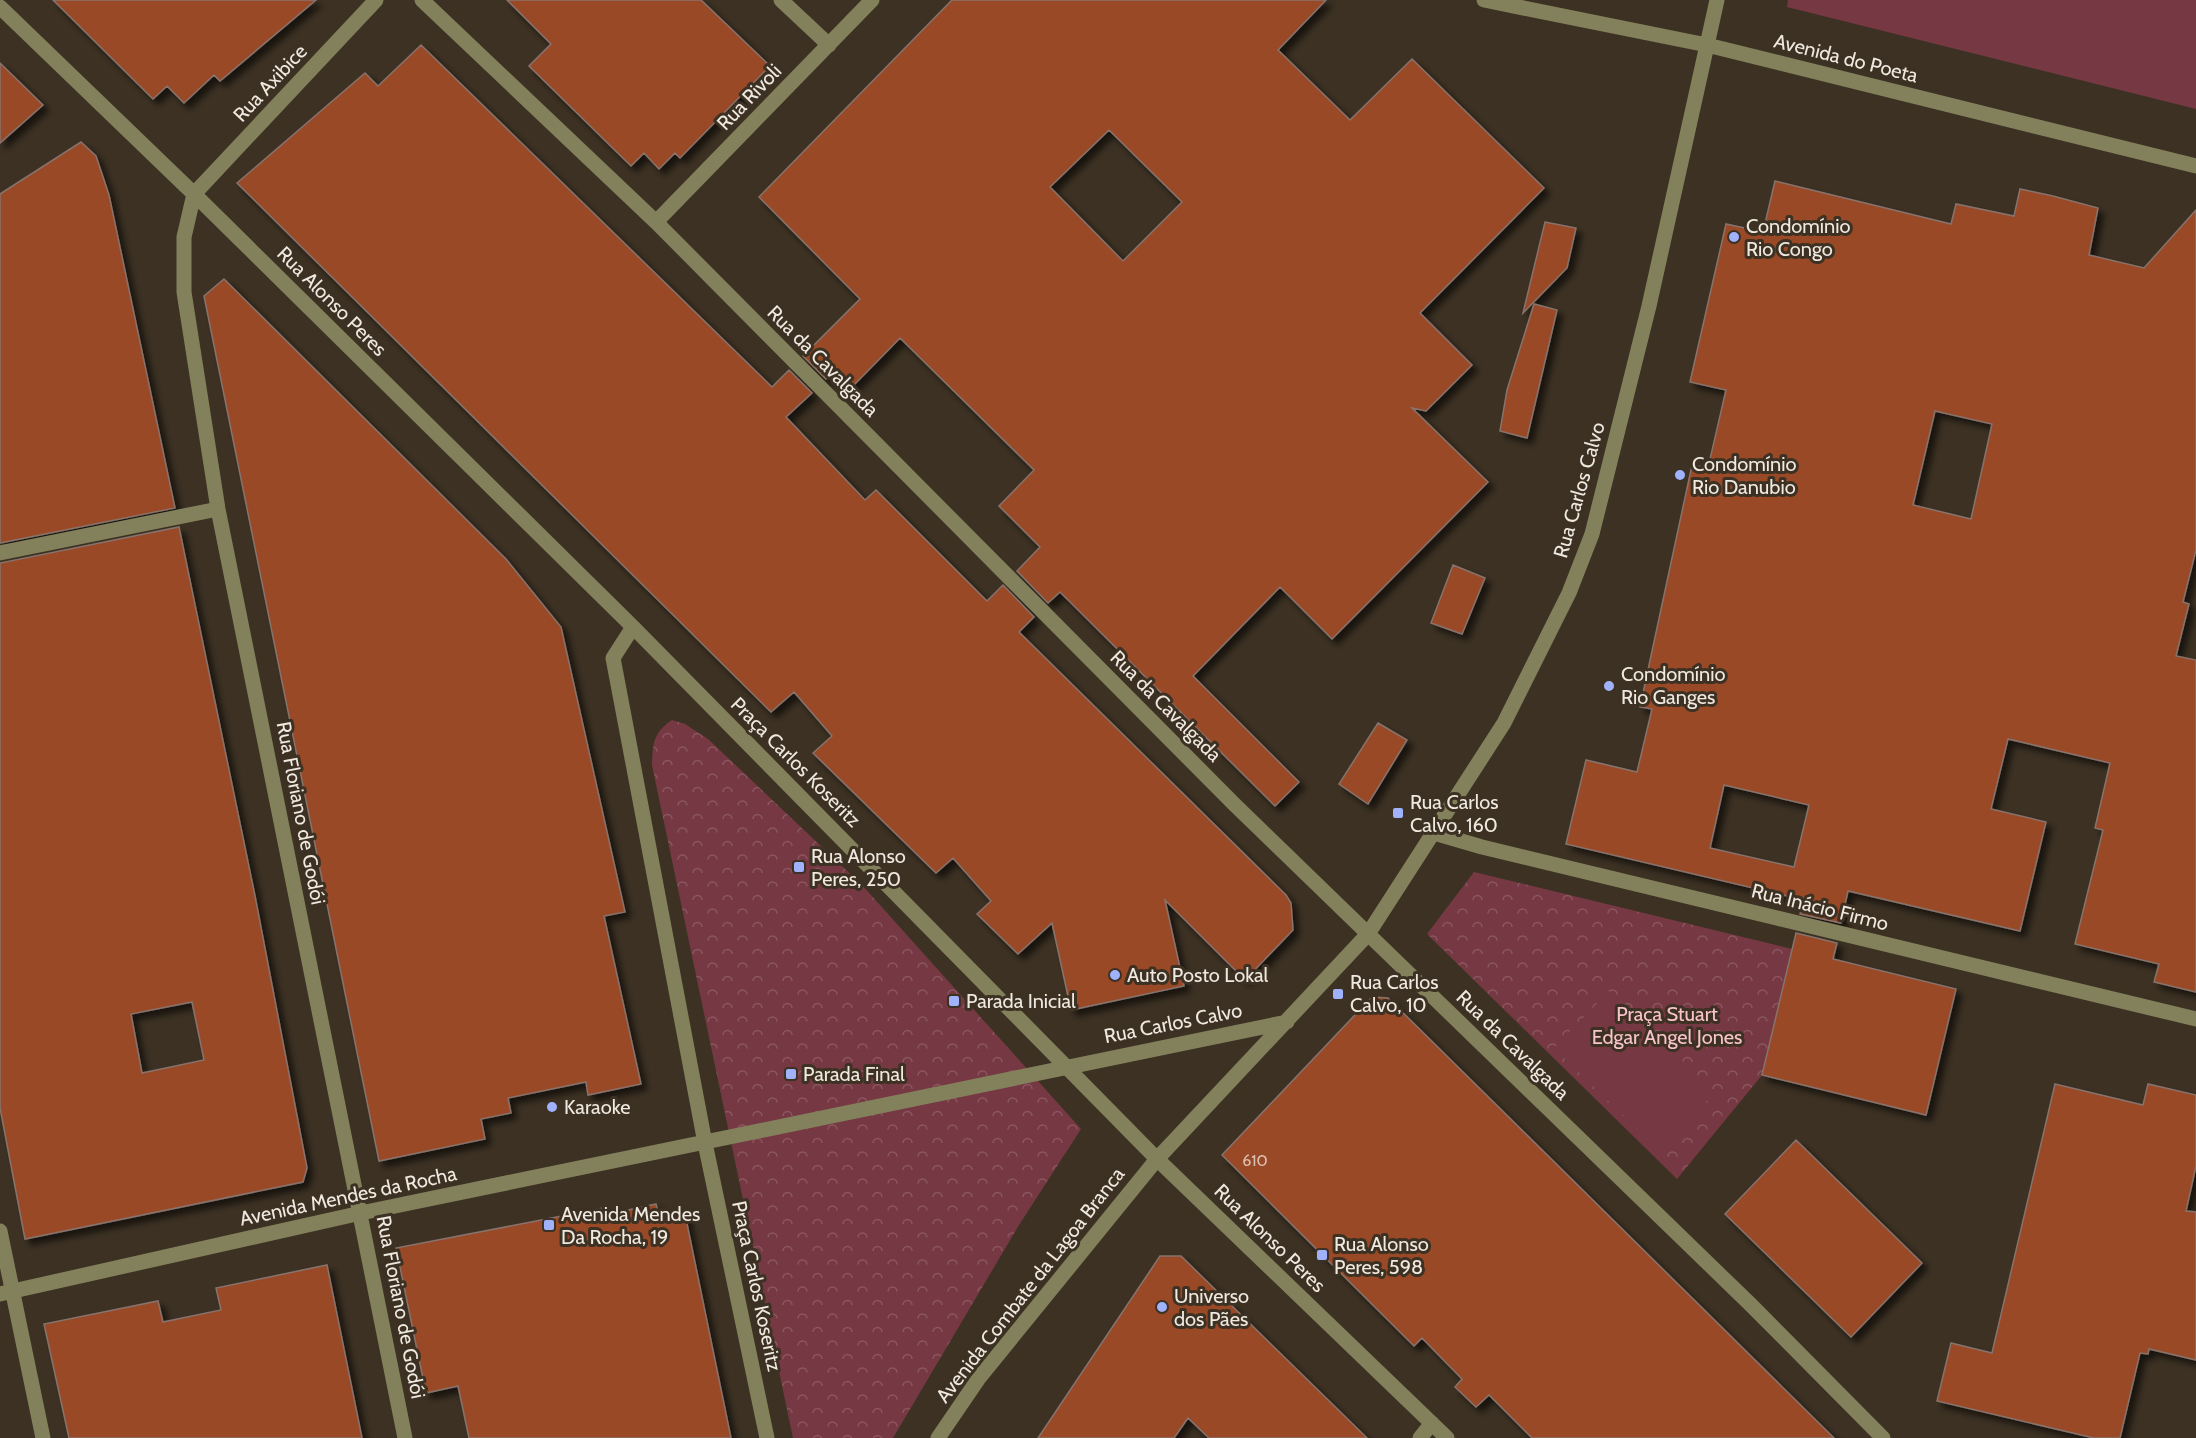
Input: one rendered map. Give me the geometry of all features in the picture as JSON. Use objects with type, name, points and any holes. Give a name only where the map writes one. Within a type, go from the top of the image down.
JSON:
[{"type":"street","name":"Rua Axibice","points":[[194,194],[376,0]]},
{"type":"street","name":"Rua da Cavalgada","points":[[422,0],[656,222],[1217,787],[1750,1304],[1883,1438]]},
{"type":"street","points":[[782,0],[829,45]]},
{"type":"street","name":"Rua Rivoli","points":[[656,222],[872,0]]},
{"type":"street","name":"Avenida do Poeta","points":[[1484,0],[1707,45],[2196,166]]},
{"type":"street","name":"Rua Carlos Calvo","points":[[1157,1159],[1368,934],[1504,723],[1569,593],[1592,534],[1649,306],[1717,0]]},
{"type":"street","name":"Rua Alonso Peres","points":[[0,7],[194,194],[633,627]]},
{"type":"street","name":"Rua Floriano de Godói","points":[[194,194],[184,237],[184,291],[218,509],[405,1438]]},
{"type":"street","points":[[0,553],[218,509]]},
{"type":"street","name":"Praça Carlos Koseritz","points":[[767,1438],[705,1143],[613,658],[633,627],[1068,1065]]},
{"type":"street","name":"Rua Inácio Firmo","points":[[1434,833],[1493,850],[2196,1019]]},
{"type":"street","name":"Rua Carlos Calvo","points":[[1068,1065],[1287,1022]]},
{"type":"street","name":"Rua Alonso Peres","points":[[1068,1065],[1157,1159],[1447,1438]]},
{"type":"street","points":[[705,1143],[1068,1065]]},
{"type":"street","name":"Avenida Mendes da Rocha","points":[[7,1293],[361,1213],[705,1143]]},
{"type":"street","name":"Avenida Combate da Lagoa Branca","points":[[938,1438],[979,1378],[1157,1159]]},
{"type":"street","points":[[0,1231],[7,1293],[42,1438]]},
{"type":"street","points":[[1420,1438],[1432,1424]]},
{"type":"green space","points":[[1788,0],[2196,0],[2196,109],[1787,7]]},
{"type":"green space","points":[[672,720],[685,724],[708,739],[862,885],[1081,1129],[1019,1225],[893,1438],[793,1438],[652,765],[655,739],[661,729]]},
{"type":"green space","name":"Praça Stuart Edgar Angel Jones","points":[[1474,872],[1792,949],[1762,1075],[1677,1179],[1427,934]]},
{"type":"green space","points":[[1609,991],[1715,1092],[1660,1151],[1554,1048]]},
{"type":"building","points":[[53,0],[316,0],[220,81],[214,75],[184,103],[167,86],[153,99]]},
{"type":"building","points":[[507,0],[701,0],[770,66],[680,158],[675,153],[659,169],[644,153],[631,166],[529,66],[551,44]]},
{"type":"building","points":[[952,0],[1326,0],[1278,50],[1350,120],[1412,59],[1544,188],[1420,313],[1472,365],[1426,411],[1412,408],[1488,482],[1332,639],[1280,587],[1193,676],[1299,782],[1275,806],[1060,592],[1048,603],[1017,571],[1040,547],[999,506],[1034,470],[900,338],[852,387],[835,370],[826,379],[803,356],[860,299],[759,197]],"holes":[[[1109,130],[1182,202],[1123,261],[1050,187]]]},
{"type":"building","points":[[421,45],[772,387],[789,370],[812,393],[786,417],[865,500],[876,490],[987,601],[1003,585],[1034,617],[1019,632],[1286,895],[1291,903],[1293,930],[1245,980],[1165,900],[1184,986],[1071,1010],[1052,923],[1018,954],[977,914],[991,901],[953,858],[936,873],[813,753],[832,736],[794,692],[771,712],[237,183],[365,73],[378,86]]},
{"type":"building","points":[[0,63],[43,105],[0,143]]},
{"type":"building","points":[[81,142],[96,156],[109,195],[175,508],[0,543],[0,194]]},
{"type":"building","points":[[1775,181],[1951,224],[1956,204],[2014,216],[2020,189],[2098,208],[2089,255],[2144,268],[2196,210],[2196,550],[2183,602],[2189,604],[2176,656],[2196,660],[2196,992],[2154,982],[2159,964],[2075,944],[2103,830],[2095,828],[2110,763],[2008,739],[1991,809],[2046,822],[2020,931],[1848,891],[1841,923],[1800,914],[1804,900],[1566,844],[1586,760],[1637,772],[1652,709],[1640,707],[1692,465],[1708,468],[1726,390],[1690,382],[1726,224],[1763,232]],"holes":[[[1935,411],[1992,424],[1971,519],[1913,505]],[[1724,785],[1809,805],[1794,867],[1710,848]]]},
{"type":"building","points":[[1545,222],[1576,228],[1567,268],[1523,313]]},
{"type":"building","points":[[224,279],[506,559],[561,627],[625,912],[604,916],[641,1084],[588,1095],[586,1082],[508,1098],[511,1113],[481,1119],[485,1139],[379,1161],[204,296]]},
{"type":"building","points":[[1534,304],[1557,310],[1527,438],[1500,431],[1507,390]]},
{"type":"building","points":[[179,527],[255,896],[307,1168],[303,1182],[25,1239],[0,1108],[0,563]],"holes":[[[192,1002],[204,1060],[142,1073],[131,1014]]]},
{"type":"building","points":[[1453,565],[1485,578],[1462,634],[1431,623]]},
{"type":"building","points":[[1378,723],[1407,740],[1368,804],[1339,784]]},
{"type":"building","points":[[1796,933],[1837,943],[1833,959],[1956,989],[1926,1115],[1762,1075]]},
{"type":"building","points":[[1372,997],[1388,998],[1834,1438],[1532,1438],[1489,1395],[1476,1407],[1455,1387],[1462,1379],[1422,1338],[1414,1346],[1222,1155]]},
{"type":"building","points":[[2055,1084],[2143,1105],[2148,1084],[2196,1095],[2196,1166],[2186,1211],[2196,1212],[2196,1360],[2149,1349],[2148,1354],[2140,1353],[2120,1438],[2094,1438],[1937,1401],[1951,1343],[1992,1353]]},
{"type":"building","points":[[1796,1140],[1922,1263],[1851,1337],[1725,1214]]},
{"type":"building","points":[[656,1204],[660,1220],[685,1214],[731,1438],[469,1438],[458,1386],[426,1393],[396,1248],[604,1208],[605,1215]]},
{"type":"building","points":[[1160,1256],[1181,1256],[1367,1438],[1209,1438],[1188,1418],[1174,1438],[1038,1438]]},
{"type":"building","points":[[327,1265],[362,1438],[69,1438],[44,1324],[158,1301],[163,1322],[221,1310],[216,1288]]},
{"type":"place","name":"Condomínio Rio Congo","points":[[1734,237]]},
{"type":"place","name":"Condomínio Rio Danubio","points":[[1680,475]]},
{"type":"place","name":"Condomínio Rio Ganges","points":[[1609,686]]},
{"type":"place","name":"Rua Carlos Calvo, 160","points":[[1398,813]]},
{"type":"place","name":"Rua Alonso Peres, 250","points":[[799,867]]},
{"type":"place","name":"Auto Posto Lokal","points":[[1115,975]]},
{"type":"place","name":"Rua Carlos Calvo, 10","points":[[1338,994]]},
{"type":"place","name":"Parada Inicial","points":[[954,1001]]},
{"type":"place","name":"Parada Final","points":[[791,1074]]},
{"type":"place","name":"Karaoke","points":[[552,1107]]},
{"type":"place","name":"Avenida Mendes Da Rocha, 19","points":[[549,1225]]},
{"type":"place","name":"Rua Alonso Peres, 598","points":[[1322,1255]]},
{"type":"place","name":"Universo dos Pães","points":[[1162,1307]]}]
